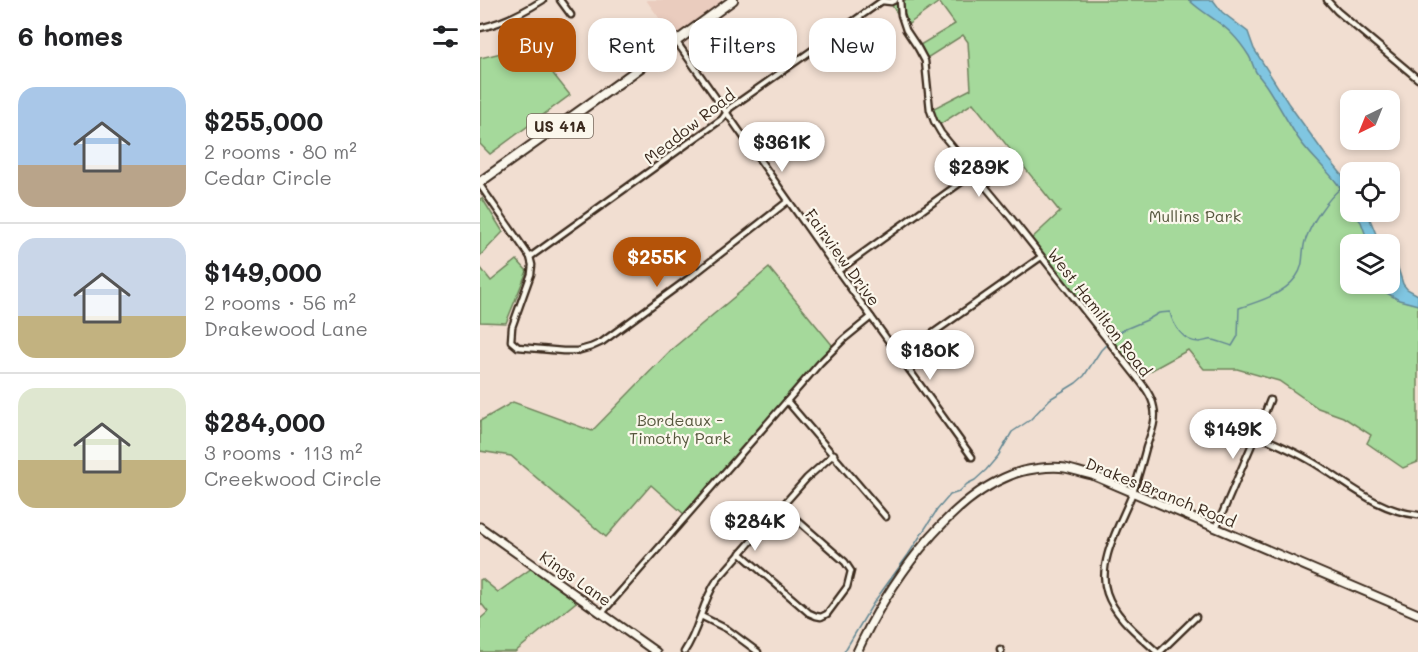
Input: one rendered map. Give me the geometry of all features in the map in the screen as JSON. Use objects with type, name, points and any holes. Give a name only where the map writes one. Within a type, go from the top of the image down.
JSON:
[{"type":"main road","name":"US 41A","points":[[677,40],[733,0]]},
{"type":"main road","name":"US 41A","points":[[480,184],[634,72]]},
{"type":"street","points":[[480,28],[506,20],[543,0]]},
{"type":"street","points":[[560,0],[571,15]]},
{"type":"street","name":"Meadow Road","points":[[530,257],[722,119],[730,108],[882,1],[897,0]]},
{"type":"street","name":"West Hamilton Road","points":[[897,0],[906,30],[925,61],[930,110],[941,134],[1151,397],[1155,409],[1151,433],[1132,493],[1109,551],[1104,579],[1111,603],[1129,625],[1159,652]]},
{"type":"street","points":[[1327,0],[1418,80]]},
{"type":"street","name":"Fairview Drive","points":[[677,42],[972,457]]},
{"type":"street","points":[[838,271],[974,173]]},
{"type":"street","points":[[480,184],[530,257],[532,265],[531,274],[512,327],[511,341],[518,346],[563,351],[577,351],[602,342],[694,275],[788,201]]},
{"type":"street","points":[[899,357],[1041,257]]},
{"type":"street","points":[[602,613],[833,350],[871,317]]},
{"type":"street","points":[[1216,528],[1270,400]]},
{"type":"street","points":[[787,401],[886,517]]},
{"type":"street","points":[[1256,435],[1300,454],[1379,504],[1395,511],[1418,515]]},
{"type":"street","points":[[684,652],[696,630],[709,591],[807,478],[834,454]]},
{"type":"street","name":"Drakes Branch Road","points":[[857,652],[869,625],[899,578],[942,525],[960,507],[988,486],[1012,474],[1036,469],[1064,468],[1092,475],[1418,614]]},
{"type":"street","points":[[740,553],[809,613],[816,616],[827,614],[847,587],[851,571],[845,562],[782,506]]},
{"type":"street","name":"Kings Lane","points":[[480,527],[656,652]]},
{"type":"street","points":[[701,616],[727,629],[758,652]]},
{"type":"street","points":[[1159,652],[1196,618]]},
{"type":"shaded area","points":[[646,0],[733,0],[708,18],[689,18],[689,32],[677,40],[677,18],[659,18]]},
{"type":"green space","name":"Mullins Park","points":[[888,0],[1200,0],[1241,39],[1340,184],[1340,222],[1362,222],[1368,234],[1340,234],[1340,294],[1400,294],[1400,290],[1418,301],[1418,462],[1403,468],[1367,443],[1371,435],[1343,417],[1318,408],[1279,381],[1237,369],[1204,369],[1188,350],[1141,376],[1031,239],[1060,212],[973,103],[939,125],[932,109],[971,89],[968,42],[963,35],[927,58],[920,45],[955,24],[939,2],[906,26]]},
{"type":"green space","points":[[498,54],[498,72],[552,72],[570,95],[490,154],[480,144],[480,58]]},
{"type":"green space","points":[[482,198],[503,232],[480,256],[480,199]]},
{"type":"green space","points":[[517,260],[527,271],[506,323],[480,322],[480,267],[491,281]]},
{"type":"green space","name":"Bordeaux - Timothy Park","points":[[769,268],[833,346],[685,515],[651,485],[606,537],[511,456],[480,451],[480,421],[513,402],[592,431],[672,349]]},
{"type":"green space","points":[[535,566],[581,598],[515,652],[480,652],[480,619],[488,612],[480,602],[480,580],[482,579],[498,592]]},
{"type":"water","points":[[1189,0],[1213,0],[1222,12],[1248,32],[1254,49],[1288,103],[1340,172],[1340,188],[1304,147],[1256,72],[1241,44],[1227,29]]},
{"type":"water","points":[[1361,222],[1371,222],[1376,234],[1365,234]]},
{"type":"water","points":[[1400,274],[1407,289],[1418,295],[1418,305],[1399,300],[1388,294],[1400,294]]},
{"type":"waterway","points":[[1111,339],[1123,330],[1159,313],[1170,312],[1176,327],[1188,339],[1199,342],[1213,340],[1232,346],[1238,336],[1239,308],[1278,293],[1291,283],[1299,273],[1305,241],[1311,226],[1325,205],[1340,189]]},
{"type":"waterway","points":[[844,652],[874,602],[937,510],[950,495],[959,492],[986,470],[998,456],[1012,432],[1030,420],[1050,399],[1084,376],[1108,343]]}]
